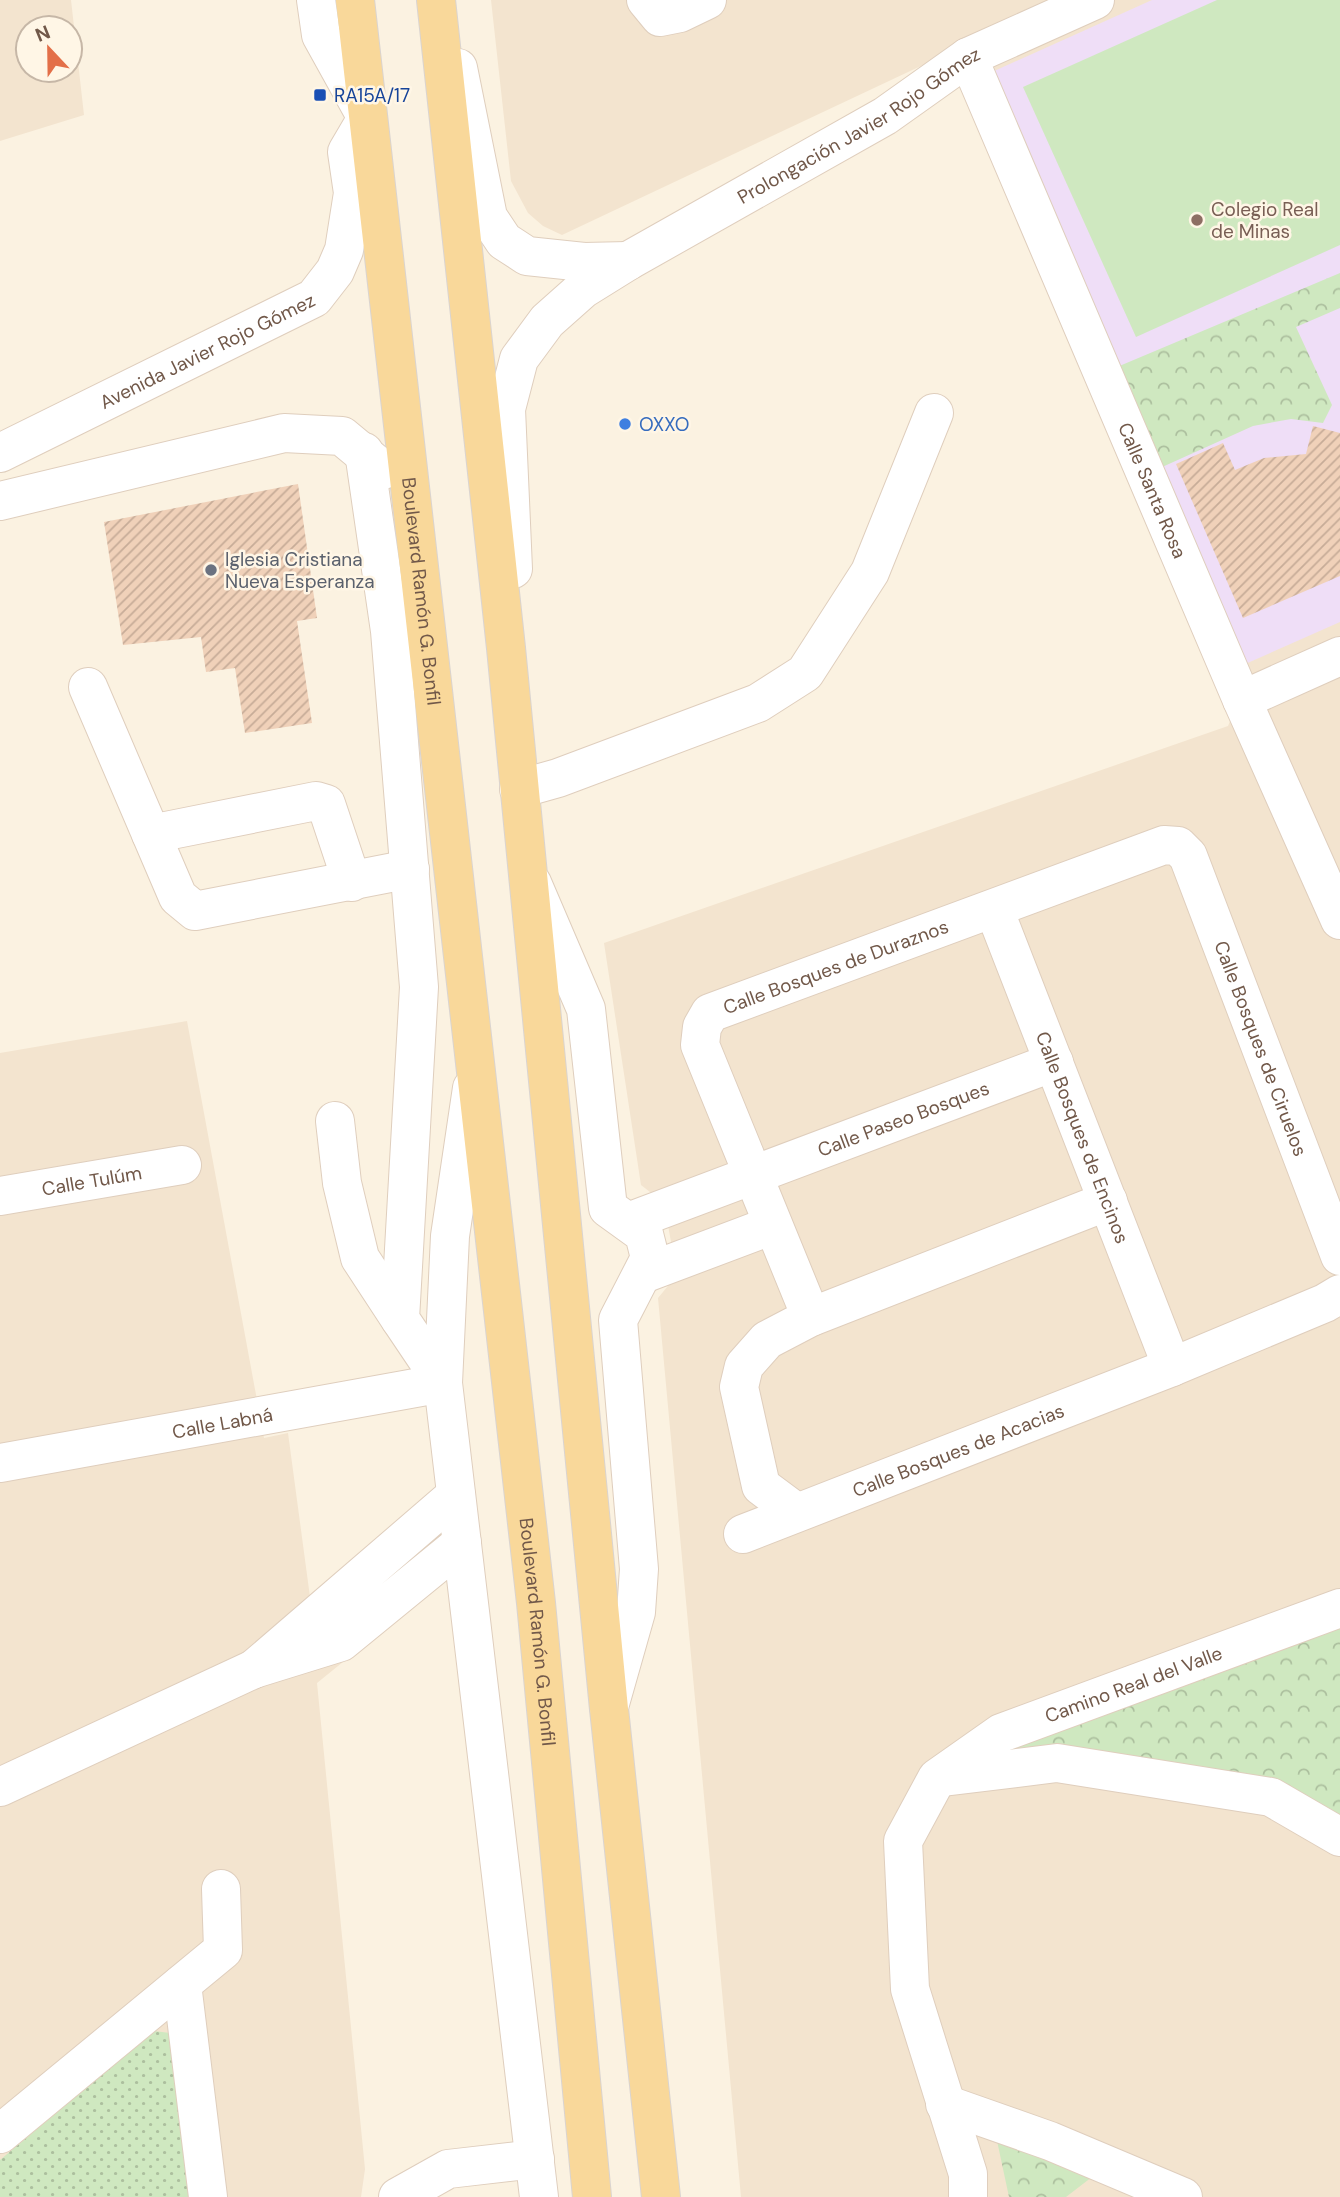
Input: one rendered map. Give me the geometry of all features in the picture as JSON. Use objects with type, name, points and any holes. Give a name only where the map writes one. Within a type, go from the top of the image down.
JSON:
[{"type":"main road","name":"Boulevard Ramón G. Bonfil","points":[[355,0],[394,341],[415,555],[536,1604],[592,2197]]},
{"type":"main road","points":[[436,0],[506,648],[609,1709],[661,2197]]},
{"type":"street","name":"Boulevard Ramón G. Bonfil","points":[[316,0],[321,35],[367,118]]},
{"type":"street","name":"Prolongación Javier Rojo Gómez","points":[[444,0],[488,217],[504,241],[527,256],[584,262],[628,261]]},
{"type":"street","points":[[646,0],[660,17],[680,13],[708,0]]},
{"type":"street","name":"Prolongación Javier Rojo Gómez","points":[[506,648],[513,559],[506,409],[515,371],[531,340],[547,321],[583,289],[887,114],[968,57],[1096,0]]},
{"type":"street","name":"Calle Santa Rosa","points":[[968,57],[1242,700],[1340,920]]},
{"type":"street","points":[[887,114],[940,101],[971,103],[992,113]]},
{"type":"street","name":"Avenida Javier Rojo Gómez","points":[[0,453],[314,298],[335,271],[344,250],[353,193],[347,152],[367,118]]},
{"type":"street","points":[[519,789],[558,778],[758,703],[805,673],[870,572],[934,413]]},
{"type":"street","points":[[0,501],[284,433],[342,436],[381,465],[415,555]]},
{"type":"street","name":"Boulevard Ramón G. Bonfil","points":[[364,452],[390,631],[419,987],[400,1319],[443,1383]]},
{"type":"street","points":[[1242,700],[1340,656]]},
{"type":"street","points":[[88,687],[178,897],[195,911],[411,869]]},
{"type":"street","points":[[151,834],[316,801],[326,804],[352,882]]},
{"type":"street","name":"Calle Bosques de Duraznos","points":[[773,1224],[700,1045],[702,1027],[710,1013],[1164,845],[1178,846]]},
{"type":"street","name":"Calle Bosques de Ciruelos","points":[[1178,846],[1188,856],[1340,1256]]},
{"type":"street","points":[[529,876],[586,1009],[608,1208],[644,1234],[650,1258],[659,1268]]},
{"type":"street","name":"Calle Bosques de Encinos","points":[[994,908],[1172,1367]]},
{"type":"street","name":"Calle Paseo Bosques","points":[[628,1222],[754,1177],[1054,1062]]},
{"type":"street","name":"Boulevard Ramón G. Bonfil","points":[[475,1065],[450,1236],[443,1383],[540,2197]]},
{"type":"street","points":[[335,1121],[342,1183],[360,1258],[400,1319]]},
{"type":"street","name":"Calle Tulúm","points":[[0,1196],[182,1165]]},
{"type":"street","points":[[796,1512],[761,1486],[739,1387],[744,1366],[767,1340],[811,1317],[1108,1201]]},
{"type":"street","points":[[659,1268],[665,1208]]},
{"type":"street","points":[[609,1709],[636,1612],[639,1569],[618,1320],[659,1268],[773,1224],[811,1317]]},
{"type":"street","name":"Calle Bosques de Acacias","points":[[743,1534],[1172,1367],[1325,1304],[1340,1294]]},
{"type":"street","name":"Calle Labná","points":[[0,1463],[443,1383]]},
{"type":"street","points":[[254,1669],[456,1495]]},
{"type":"street","points":[[0,1787],[254,1669],[341,1642],[462,1543]]},
{"type":"street","name":"Camino Real del Valle","points":[[968,2197],[968,2174],[910,1989],[903,1841],[937,1778],[1001,1733],[1340,1608]]},
{"type":"street","points":[[937,1778],[1057,1763],[1271,1797],[1340,1837]]},
{"type":"street","points":[[0,2134],[223,1950],[221,1889]]},
{"type":"street","points":[[182,1984],[208,2197]]},
{"type":"street","points":[[945,2104],[1051,2141],[1183,2197]]},
{"type":"street","points":[[398,2197],[448,2169],[535,2159]]},
{"type":"shaded area","points":[[0,0],[71,0],[73,14],[14,14],[14,84],[80,84],[84,115],[0,141]]},
{"type":"shaded area","points":[[491,0],[1061,0],[562,235],[543,226],[528,213],[511,181]]},
{"type":"shaded area","points":[[1109,0],[1340,0],[1340,2197],[741,2197],[658,1298],[677,1275],[664,1203],[641,1185],[604,943],[1228,726],[1238,702],[978,61]]},
{"type":"shaded area","name":"Colegio Real de Minas","points":[[1152,0],[1340,0],[1340,622],[1243,665],[992,72]]},
{"type":"shaded area","points":[[187,1021],[264,1438],[288,1433],[310,1597],[359,1649],[317,1683],[365,2169],[361,2197],[0,2197],[0,1053]]},
{"type":"green space","points":[[1217,0],[1340,0],[1340,245],[1136,337],[1023,87]]},
{"type":"green space","points":[[1340,273],[1340,308],[1296,327],[1332,405],[1323,423],[1291,419],[1253,426],[1160,468],[1117,367]]},
{"type":"green space","points":[[1340,1604],[1340,1828],[998,1765],[1002,1736]]},
{"type":"green space","points":[[154,2031],[170,2033],[192,2197],[0,2197],[0,2160]]},
{"type":"green space","points":[[993,2122],[1105,2167],[1066,2197],[1009,2197]]},
{"type":"building","points":[[1313,426],[1340,433],[1340,576],[1243,618],[1176,464],[1223,443],[1235,470],[1264,458],[1306,454]]},
{"type":"building","name":"Iglesia Cristiana Nueva Esperanza","points":[[298,484],[317,618],[297,621],[312,723],[245,733],[235,668],[206,672],[201,637],[123,645],[104,522]]},
{"type":"place","name":"RA15A/17","points":[[320,95]]},
{"type":"place","name":"Colegio Real de Minas","points":[[1197,220]]},
{"type":"place","name":"OXXO","points":[[625,424]]},
{"type":"place","name":"Iglesia Cristiana Nueva Esperanza","points":[[211,570]]}]
